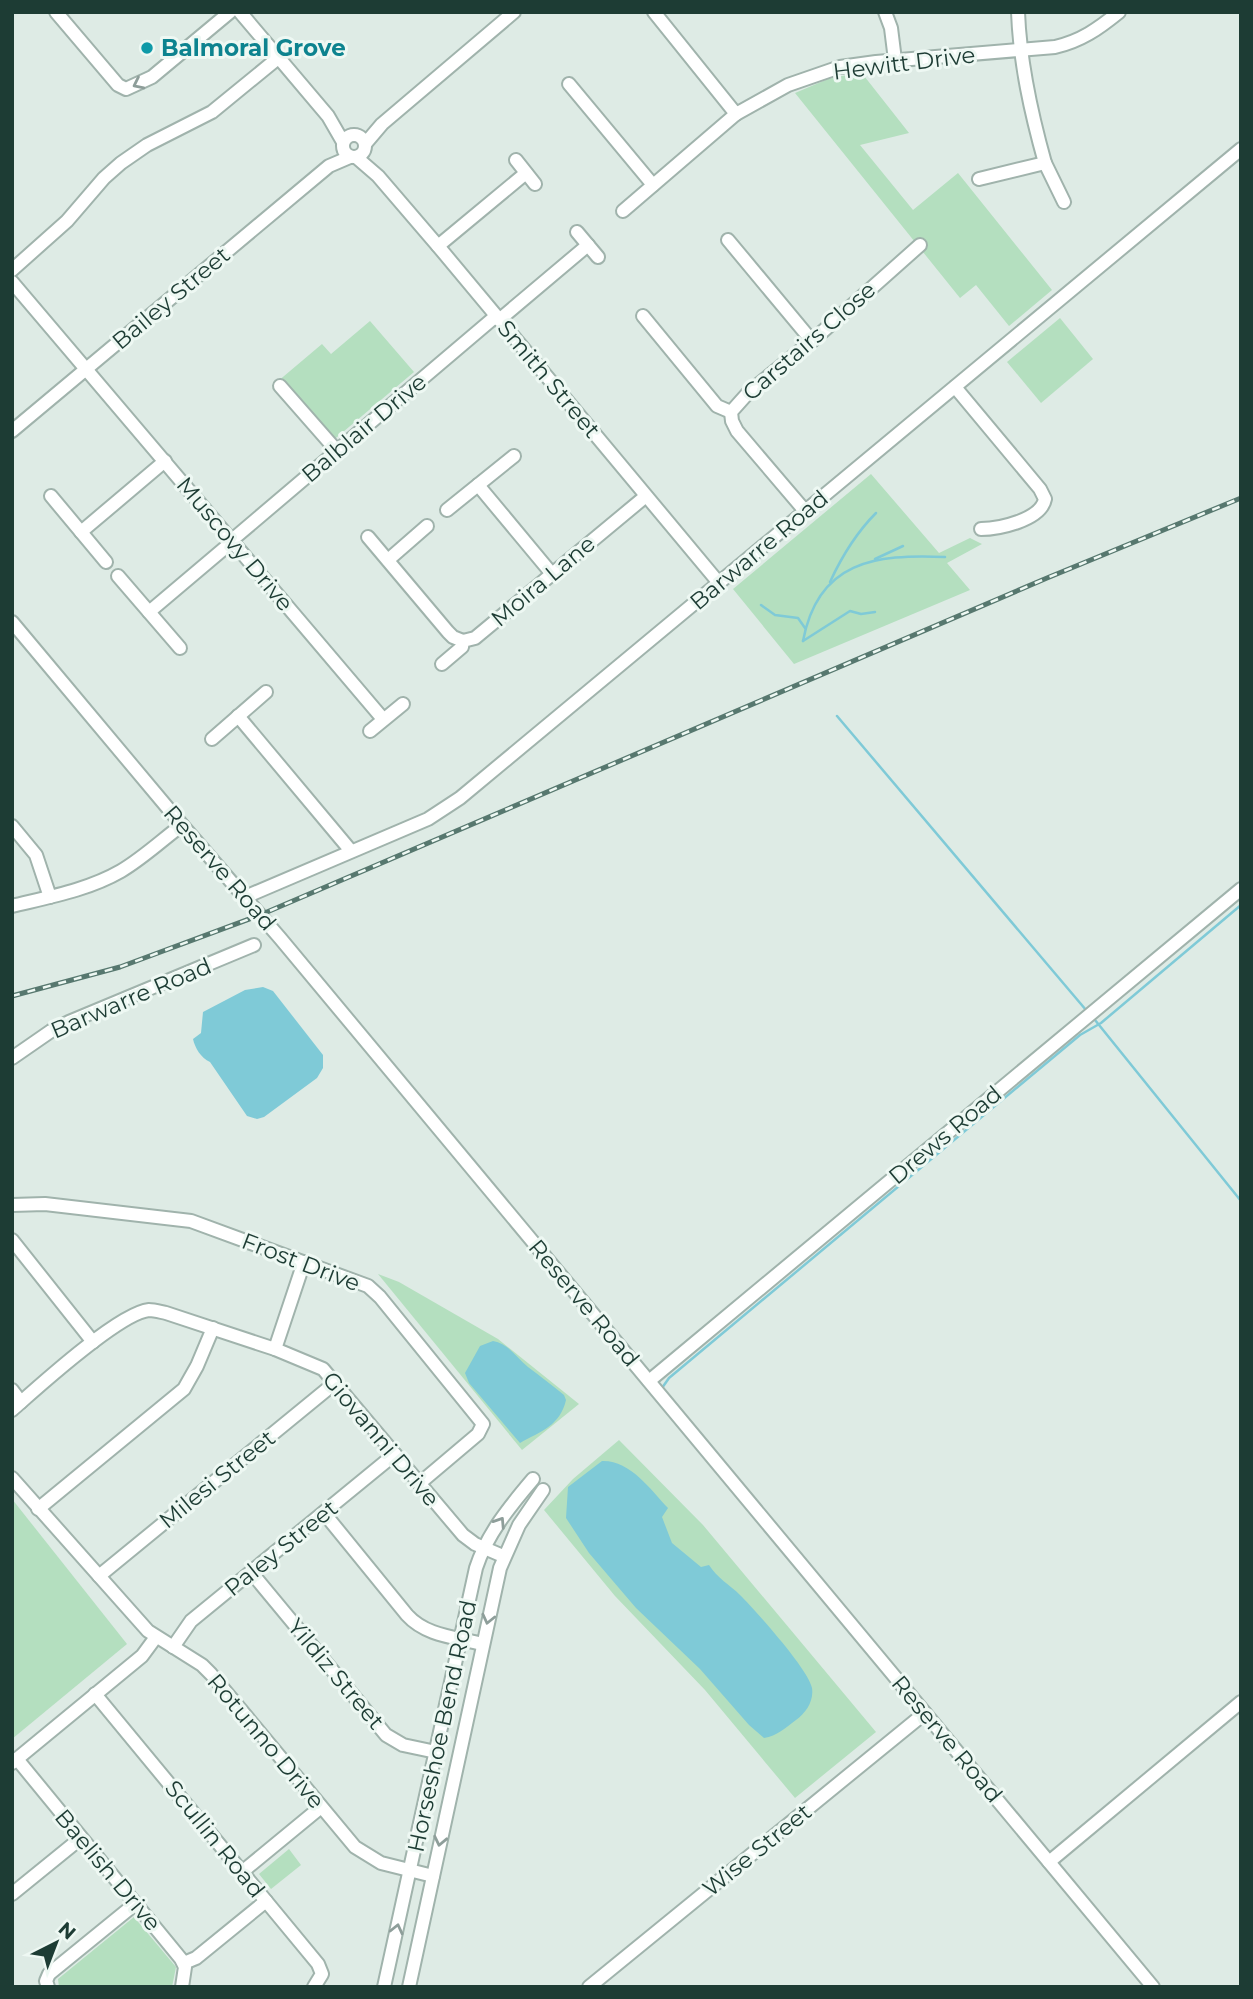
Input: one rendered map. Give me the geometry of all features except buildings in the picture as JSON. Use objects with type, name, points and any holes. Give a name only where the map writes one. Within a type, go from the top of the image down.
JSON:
[{"type":"street","points":[[56,12],[118,85],[126,89],[152,77],[230,12]]},
{"type":"street","points":[[240,12],[328,116],[342,128],[354,146]]},
{"type":"street","name":"Bailey Street","points":[[12,430],[514,12]]},
{"type":"street","points":[[654,12],[736,114]]},
{"type":"street","points":[[885,12],[891,27],[895,60]]},
{"type":"street","points":[[1018,12],[1019,50],[1029,107],[1045,163],[1064,202]]},
{"type":"street","name":"Hewitt Drive","points":[[623,211],[736,114],[803,78],[839,67],[895,60],[1055,47],[1091,34],[1119,12]]},
{"type":"street","points":[[12,270],[67,221],[104,178],[121,163],[147,145],[212,112],[278,58]]},
{"type":"street","points":[[569,84],[653,185]]},
{"type":"street","name":"Smith Street","points":[[354,146],[719,583]]},
{"type":"street","name":"Barwarre Road","points":[[245,897],[428,819],[460,798],[1241,149]]},
{"type":"street","points":[[516,160],[535,184]]},
{"type":"street","points":[[979,179],[1045,163]]},
{"type":"street","points":[[438,246],[526,173]]},
{"type":"street","points":[[576,232],[598,257]]},
{"type":"street","points":[[728,240],[812,341]]},
{"type":"street","name":"Carstairs Close","points":[[805,511],[737,431],[731,412],[748,393],[812,341],[920,245]]},
{"type":"street","name":"Balblair Drive","points":[[149,612],[337,451],[588,246]]},
{"type":"street","name":"Muscovy Drive","points":[[12,282],[383,719]]},
{"type":"street","points":[[643,316],[717,406],[731,412]]},
{"type":"street","points":[[280,386],[337,451]]},
{"type":"street","points":[[955,387],[1040,489],[1045,499],[1043,507],[1034,514],[1001,527],[981,529]]},
{"type":"street","points":[[447,510],[514,456]]},
{"type":"street","points":[[81,532],[165,461]]},
{"type":"street","points":[[478,485],[552,574]]},
{"type":"street","points":[[51,496],[106,562]]},
{"type":"street","name":"Moira Lane","points":[[442,664],[462,647],[463,641],[475,638],[646,496]]},
{"type":"street","points":[[387,560],[427,526]]},
{"type":"street","points":[[368,537],[448,632],[463,641]]},
{"type":"street","points":[[118,576],[180,648]]},
{"type":"street","name":"Reserve Road","points":[[12,622],[245,897],[1153,1987]]},
{"type":"street","points":[[212,739],[266,692]]},
{"type":"street","points":[[370,731],[403,704]]},
{"type":"street","points":[[238,716],[351,851]]},
{"type":"street","points":[[12,906],[101,881],[122,870],[182,825]]},
{"type":"street","points":[[12,826],[36,855],[50,897]]},
{"type":"street","name":"Drews Road","points":[[649,1381],[1241,889]]},
{"type":"street","name":"Barwarre Road","points":[[12,1058],[68,1022],[254,945]]},
{"type":"street","name":"Frost Drive","points":[[12,1205],[45,1204],[183,1219],[362,1282],[373,1290],[482,1421],[482,1430],[420,1483]]},
{"type":"street","points":[[12,1240],[93,1342]]},
{"type":"street","points":[[275,1349],[304,1262]]},
{"type":"street","name":"Giovanni Drive","points":[[17,1406],[93,1342],[126,1319],[149,1310],[166,1313],[315,1364],[337,1382],[463,1535],[484,1549],[503,1556]]},
{"type":"street","points":[[38,1509],[184,1388],[197,1366],[213,1328]]},
{"type":"street","name":"Milesi Street","points":[[99,1576],[337,1382]]},
{"type":"street","points":[[12,1390],[17,1406]]},
{"type":"street","name":"Paley Street","points":[[173,1647],[191,1621],[395,1454]]},
{"type":"street","name":"Rotunno Drive","points":[[12,1478],[156,1637],[202,1665],[211,1674],[347,1839],[364,1854],[381,1863],[433,1876]]},
{"type":"street","name":"Horseshoe Bend Road","points":[[384,1987],[474,1577],[484,1549],[506,1512],[533,1479]]},
{"type":"street","name":"Horseshoe Bend Road","points":[[409,1987],[503,1556],[523,1517],[543,1490]]},
{"type":"street","points":[[324,1513],[416,1625],[425,1630],[482,1644]]},
{"type":"street","name":"Yildiz Street","points":[[251,1572],[386,1735],[403,1745],[436,1752]]},
{"type":"street","points":[[15,1761],[142,1657],[156,1637]]},
{"type":"street","name":"Scullin Road","points":[[95,1694],[320,1966],[321,1978],[314,1987]]},
{"type":"street","points":[[1049,1861],[1241,1702]]},
{"type":"street","name":"Wise Street","points":[[589,1987],[925,1713]]},
{"type":"street","name":"Baelish Drive","points":[[15,1761],[184,1963]]},
{"type":"street","points":[[242,1872],[321,1807]]},
{"type":"street","points":[[12,1894],[81,1838]]},
{"type":"street","points":[[182,1987],[184,1963],[196,1958],[266,1901]]},
{"type":"street","points":[[48,1987],[46,1981],[49,1974],[135,1904]]},
{"type":"green space","points":[[861,72],[909,133],[860,145],[913,210],[958,173],[1052,290],[1009,326],[976,285],[960,298],[795,93],[828,79]]},
{"type":"green space","points":[[1060,318],[1093,359],[1041,403],[1007,362]]},
{"type":"green space","points":[[370,321],[414,372],[330,443],[277,382],[322,344],[331,354]]},
{"type":"green space","points":[[871,474],[939,553],[970,538],[982,544],[947,563],[970,590],[794,664],[733,589]]},
{"type":"green space","points":[[378,1274],[399,1282],[498,1339],[579,1404],[522,1450]]},
{"type":"green space","points":[[619,1440],[703,1525],[876,1732],[795,1798],[705,1690],[615,1596],[544,1510],[573,1479]]},
{"type":"green space","points":[[12,1499],[127,1644],[12,1739]]},
{"type":"green space","points":[[289,1849],[301,1865],[271,1889],[259,1874]]},
{"type":"green space","points":[[134,1917],[176,1967],[172,1987],[59,1987],[58,1979]]},
{"type":"water","points":[[263,987],[273,991],[323,1055],[323,1068],[317,1078],[264,1117],[257,1119],[247,1116],[210,1062],[199,1052],[193,1039],[201,1033],[203,1012],[245,990]]},
{"type":"water","points":[[493,1341],[508,1348],[564,1395],[566,1400],[554,1422],[520,1443],[469,1383],[465,1373],[480,1346]]},
{"type":"water","points":[[602,1461],[622,1465],[647,1485],[668,1508],[662,1517],[672,1543],[701,1567],[709,1565],[757,1613],[802,1668],[812,1688],[810,1702],[803,1714],[781,1731],[764,1738],[749,1725],[700,1669],[636,1608],[589,1553],[566,1518],[568,1487]]},
{"type":"waterway","points":[[830,582],[850,545],[876,513]]},
{"type":"waterway","points":[[875,559],[903,546]]},
{"type":"waterway","points":[[803,641],[811,614],[822,594],[836,578],[873,561],[919,556],[945,557]]},
{"type":"waterway","points":[[761,605],[775,615],[798,618],[805,628]]},
{"type":"waterway","points":[[803,641],[850,611],[861,614],[875,612]]},
{"type":"waterway","points":[[837,716],[1086,1010]]},
{"type":"waterway","points":[[662,1388],[669,1378],[1080,1035],[1101,1023],[1241,905]]},
{"type":"waterway","points":[[1095,1020],[1241,1201]]},
{"type":"railway","points":[[12,996],[120,967],[260,915],[1047,578],[1241,498]]},
{"type":"place","name":"Balmoral Grove","points":[[147,48]]}]
